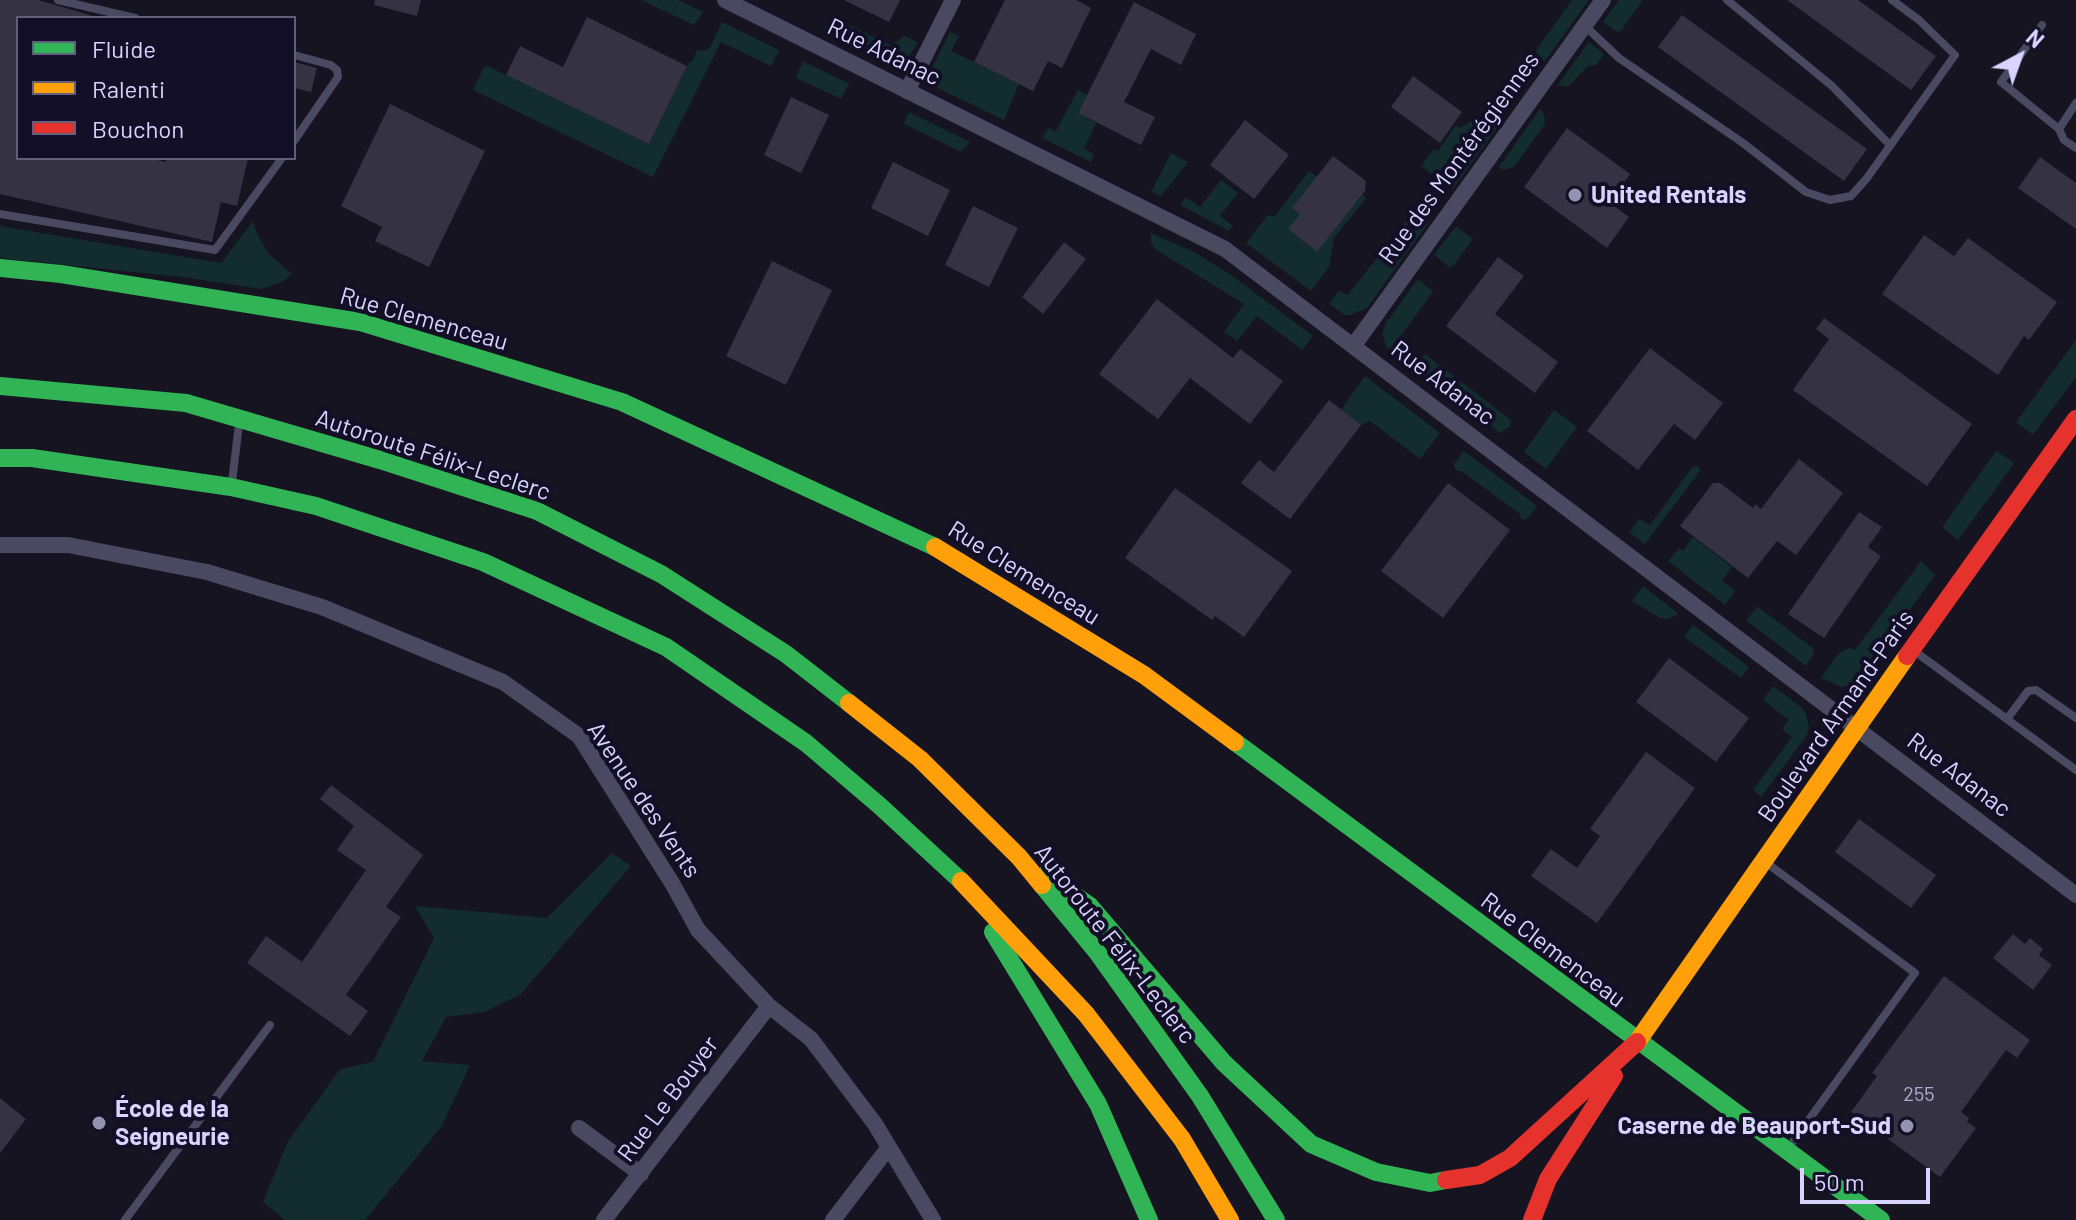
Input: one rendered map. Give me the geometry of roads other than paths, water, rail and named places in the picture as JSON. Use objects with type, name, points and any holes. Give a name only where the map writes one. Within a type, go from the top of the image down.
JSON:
[{"type":"main road","name":"Rue Clemenceau","points":[[0,268],[61,274],[360,322],[622,402],[925,541],[1144,675],[1881,1220]]},
{"type":"main road","name":"Autoroute Félix-Leclerc","points":[[0,386],[186,403],[380,460],[537,511],[661,574],[786,654],[908,750],[1019,857],[1097,952],[1192,1084],[1276,1220]]},
{"type":"main road","name":"Boulevard Armand-Paris","points":[[1637,1042],[1856,727],[2076,419]]},
{"type":"main road","points":[[0,458],[32,458],[231,487],[316,506],[483,562],[666,647],[806,743],[961,881],[1086,1014],[1182,1139],[1230,1220]]},
{"type":"main road","points":[[1019,857],[1090,906],[1224,1063],[1311,1144],[1376,1172],[1430,1183],[1480,1175],[1510,1158],[1637,1042]]},
{"type":"main road","points":[[961,881],[1098,1104],[1149,1220]]},
{"type":"main road","points":[[1532,1220],[1548,1179],[1637,1042]]},
{"type":"street","name":"Rue Adanac","points":[[725,0],[1225,249],[2075,890]]},
{"type":"street","points":[[907,91],[953,0]]},
{"type":"street","name":"Rue des Montérégiennes","points":[[1354,345],[1603,0]]},
{"type":"street","name":"Avenue des Vents","points":[[0,545],[68,545],[207,572],[322,607],[503,682],[579,736],[672,883],[698,930],[769,1006],[811,1039],[875,1124],[933,1220]]},
{"type":"street","name":"Rue Le Bouyer","points":[[604,1220],[769,1006]]},
{"type":"street","points":[[579,1128],[641,1174]]},
{"type":"street","points":[[833,1220],[889,1147]]},
{"type":"lane","points":[[58,0],[126,16]]},
{"type":"lane","points":[[1727,0],[1832,86],[1890,145]]},
{"type":"lane","points":[[1585,26],[1619,58],[1743,143],[1806,192],[1830,200],[1851,196],[1955,55],[1919,20],[1892,0]]},
{"type":"lane","points":[[2042,25],[2001,82],[2059,129],[2064,140],[2076,148]]},
{"type":"lane","points":[[296,56],[331,65],[337,70],[338,77],[296,138]]},
{"type":"lane","points":[[2059,129],[2076,103]]},
{"type":"lane","points":[[0,214],[215,250],[281,160]]},
{"type":"lane","points":[[231,487],[240,419]]},
{"type":"lane","points":[[1912,650],[2076,770]]},
{"type":"lane","points":[[2007,719],[2028,691],[2036,690],[2076,718]]},
{"type":"lane","points":[[1763,860],[1915,973],[1786,1151]]},
{"type":"lane","points":[[125,1220],[270,1025]]},
{"type":"place","name":"United Rentals","points":[[1575,195]]},
{"type":"place","name":"École de la Seigneurie","points":[[99,1123]]},
{"type":"place","name":"Caserne de Beauport-Sud","points":[[1907,1126]]}]
